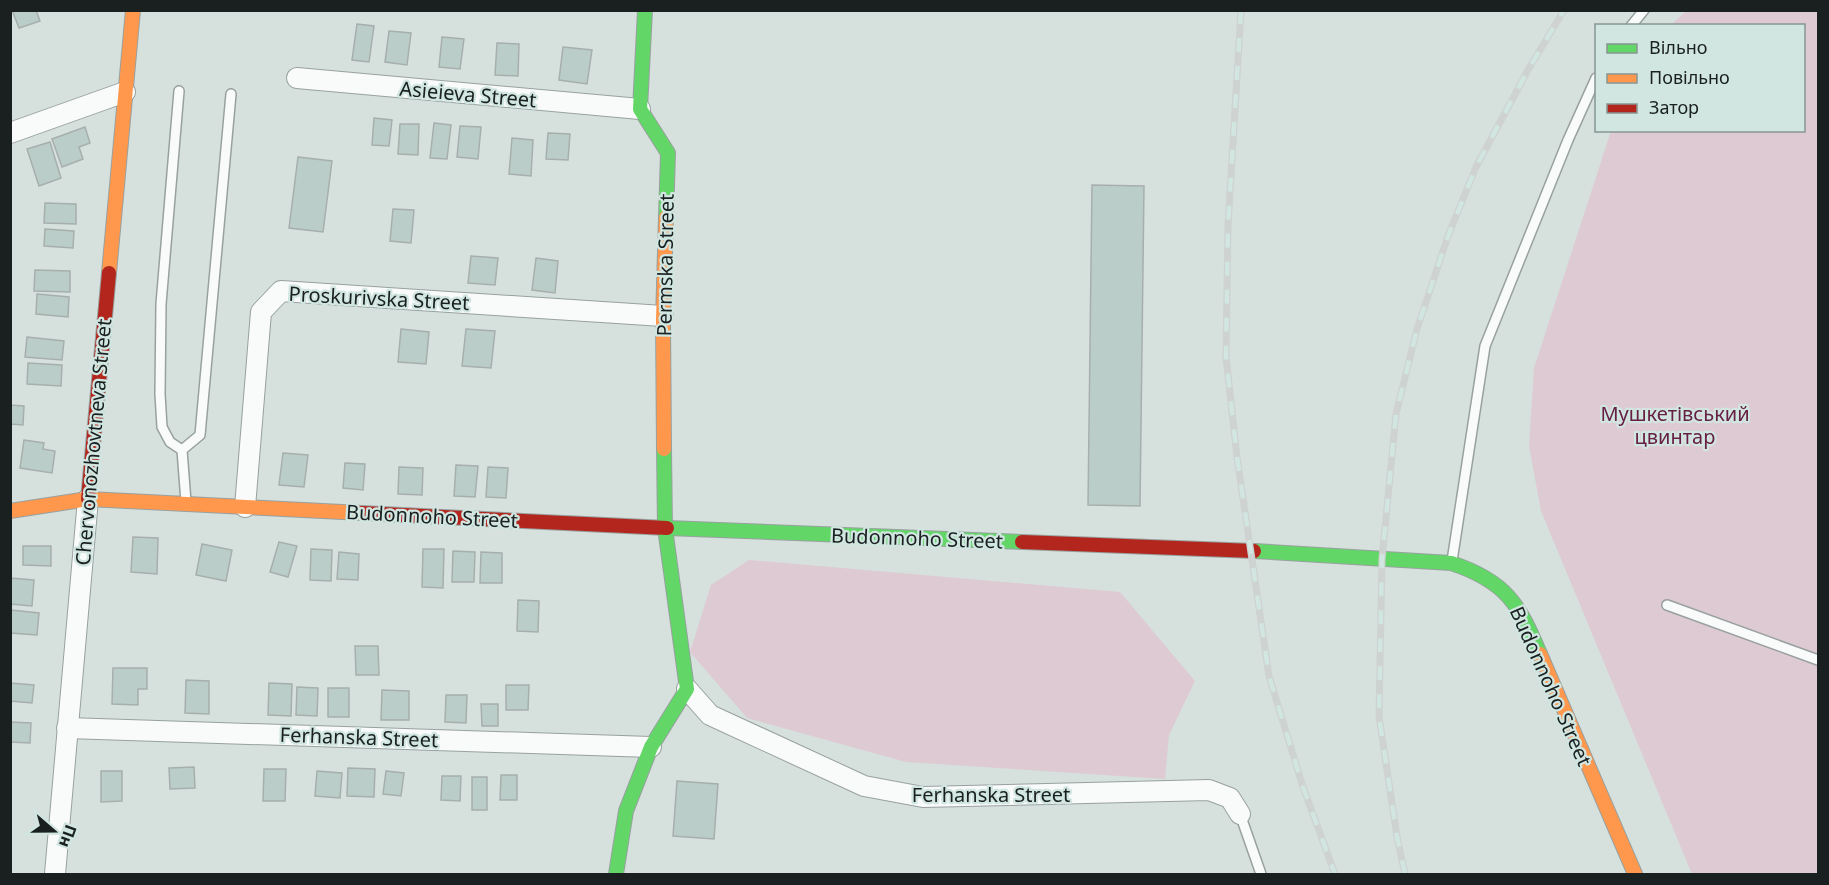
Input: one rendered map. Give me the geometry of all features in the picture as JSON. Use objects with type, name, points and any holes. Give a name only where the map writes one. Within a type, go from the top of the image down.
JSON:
[{"type":"main road","name":"Chervonozhovtneva Street","points":[[88,499],[133,10]]},
{"type":"main road","points":[[640,109],[645,10]]},
{"type":"main road","name":"Permska Street","points":[[640,109],[668,153],[663,316],[665,528]]},
{"type":"main road","name":"Budonnoho Street","points":[[10,511],[88,499],[665,528],[1250,551],[1451,563],[1475,570],[1492,581],[1510,596],[1522,612],[1635,874]]},
{"type":"main road","points":[[616,874],[626,811],[651,747],[687,689],[665,528]]},
{"type":"street","name":"Asieieva Street","points":[[297,78],[640,109]]},
{"type":"street","points":[[10,134],[125,92]]},
{"type":"street","name":"Proskurivska Street","points":[[245,507],[261,312],[281,291],[663,316]]},
{"type":"street","name":"Chervonozhovtneva Street","points":[[55,874],[88,499]]},
{"type":"street","name":"Ferhanska Street","points":[[687,689],[710,715],[864,786],[923,797],[1209,790],[1230,798],[1240,814]]},
{"type":"street","name":"Ferhanska Street","points":[[67,728],[651,747]]},
{"type":"lane","points":[[1633,24],[1644,10]]},
{"type":"lane","points":[[1451,563],[1485,346],[1568,140],[1595,80]]},
{"type":"lane","points":[[179,91],[161,304],[160,394],[162,427],[170,442],[182,450]]},
{"type":"lane","points":[[182,450],[200,435],[231,94]]},
{"type":"lane","points":[[182,450],[186,503]]},
{"type":"lane","points":[[1667,605],[1818,660]]},
{"type":"lane","points":[[1240,814],[1261,874]]},
{"type":"green space","name":"Мушкетівський цвинтар","points":[[1686,11],[1818,11],[1818,874],[1692,874],[1541,511],[1529,446],[1534,368],[1611,132],[1805,132],[1805,24],[1672,24]]},
{"type":"green space","points":[[749,560],[1120,592],[1195,681],[1169,735],[1165,779],[906,762],[747,718],[690,652],[711,585]]},
{"type":"building","points":[[12,10],[36,10],[40,21],[19,28]]},
{"type":"building","points":[[357,24],[374,26],[369,62],[352,60]]},
{"type":"building","points":[[389,31],[411,33],[407,65],[385,62]]},
{"type":"building","points":[[442,37],[464,39],[460,69],[439,67]]},
{"type":"building","points":[[497,43],[519,44],[518,76],[495,75]]},
{"type":"building","points":[[563,47],[592,50],[587,84],[559,80]]},
{"type":"building","points":[[374,118],[392,120],[389,146],[372,145]]},
{"type":"building","points":[[434,123],[451,125],[447,159],[430,158]]},
{"type":"building","points":[[400,124],[419,124],[418,155],[398,154]]},
{"type":"building","points":[[460,126],[481,127],[478,159],[457,157]]},
{"type":"building","points":[[85,127],[90,143],[79,147],[83,159],[62,167],[52,139]]},
{"type":"building","points":[[548,133],[570,134],[568,160],[546,159]]},
{"type":"building","points":[[512,138],[533,140],[531,176],[509,174]]},
{"type":"building","points":[[50,142],[61,178],[39,186],[27,149]]},
{"type":"building","points":[[298,157],[332,161],[323,232],[289,228]]},
{"type":"building","points":[[1092,185],[1144,186],[1140,506],[1088,505]]},
{"type":"building","points":[[45,203],[76,204],[76,224],[44,223]]},
{"type":"building","points":[[393,209],[414,210],[411,243],[390,241]]},
{"type":"building","points":[[45,229],[74,231],[73,248],[44,246]]},
{"type":"building","points":[[471,256],[498,258],[495,285],[468,283]]},
{"type":"building","points":[[536,258],[558,261],[555,293],[532,290]]},
{"type":"building","points":[[35,270],[70,271],[70,292],[34,291]]},
{"type":"building","points":[[37,294],[69,297],[68,317],[36,314]]},
{"type":"building","points":[[401,329],[429,332],[426,364],[398,362]]},
{"type":"building","points":[[466,329],[495,331],[491,368],[462,366]]},
{"type":"building","points":[[27,337],[64,341],[62,360],[25,357]]},
{"type":"building","points":[[28,363],[62,365],[61,386],[27,384]]},
{"type":"building","points":[[10,405],[24,406],[23,425],[10,424]]},
{"type":"building","points":[[24,440],[44,443],[43,449],[55,451],[52,473],[20,468]]},
{"type":"building","points":[[283,453],[308,455],[304,487],[279,485]]},
{"type":"building","points":[[345,463],[365,464],[363,490],[343,488]]},
{"type":"building","points":[[456,465],[478,466],[475,497],[454,496]]},
{"type":"building","points":[[399,467],[423,468],[422,495],[398,494]]},
{"type":"building","points":[[488,467],[508,468],[506,498],[486,497]]},
{"type":"building","points":[[133,537],[158,538],[157,574],[131,572]]},
{"type":"building","points":[[279,542],[297,546],[288,577],[270,572]]},
{"type":"building","points":[[202,544],[232,550],[226,581],[196,575]]},
{"type":"building","points":[[23,546],[51,546],[51,566],[23,565]]},
{"type":"building","points":[[311,549],[332,550],[331,581],[310,580]]},
{"type":"building","points":[[423,549],[444,549],[443,588],[422,587]]},
{"type":"building","points":[[453,551],[475,552],[474,582],[452,582]]},
{"type":"building","points":[[339,552],[359,554],[358,580],[337,579]]},
{"type":"building","points":[[481,552],[502,553],[502,583],[480,583]]},
{"type":"building","points":[[10,578],[34,580],[32,606],[10,604]]},
{"type":"building","points":[[518,600],[539,601],[538,632],[517,631]]},
{"type":"building","points":[[11,610],[39,613],[37,635],[10,633]]},
{"type":"building","points":[[355,646],[378,646],[379,675],[356,675]]},
{"type":"building","points":[[113,668],[147,668],[147,689],[138,689],[138,705],[112,704]]},
{"type":"building","points":[[186,680],[209,681],[209,714],[185,713]]},
{"type":"building","points":[[10,683],[34,685],[32,703],[10,701]]},
{"type":"building","points":[[269,683],[292,684],[291,716],[268,715]]},
{"type":"building","points":[[506,685],[529,685],[528,710],[506,710]]},
{"type":"building","points":[[297,687],[318,688],[317,716],[296,715]]},
{"type":"building","points":[[328,688],[349,688],[349,717],[328,717]]},
{"type":"building","points":[[382,690],[409,691],[409,720],[381,720]]},
{"type":"building","points":[[446,695],[467,695],[466,723],[445,722]]},
{"type":"building","points":[[481,704],[498,704],[498,726],[482,726]]},
{"type":"building","points":[[10,722],[31,723],[30,743],[10,742]]},
{"type":"building","points":[[194,767],[195,788],[170,789],[169,768]]},
{"type":"building","points":[[348,768],[375,769],[374,797],[347,796]]},
{"type":"building","points":[[264,769],[286,769],[285,801],[263,801]]},
{"type":"building","points":[[101,771],[122,771],[122,801],[101,802]]},
{"type":"building","points":[[317,771],[342,773],[340,798],[315,796]]},
{"type":"building","points":[[386,771],[404,773],[401,796],[383,794]]},
{"type":"building","points":[[501,775],[517,775],[517,800],[500,800]]},
{"type":"building","points":[[442,776],[461,776],[460,801],[441,800]]},
{"type":"building","points":[[472,777],[487,777],[487,810],[472,810]]},
{"type":"building","points":[[677,781],[718,784],[714,839],[673,836]]},
{"type":"railway","points":[[1241,10],[1228,225],[1226,357],[1237,457],[1269,676],[1303,787],[1335,874]]},
{"type":"railway","points":[[1405,874],[1397,837],[1379,716],[1382,559],[1396,414],[1417,329],[1448,236],[1476,167],[1528,70],[1564,10]]},
{"type":"traffic: fast","points":[[645,10],[640,109],[668,153],[666,217]]},
{"type":"traffic: fast","points":[[616,874],[626,811],[651,747],[687,689],[665,528],[664,449]]},
{"type":"traffic: fast","points":[[667,528],[1022,542]]},
{"type":"traffic: fast","points":[[1254,551],[1451,563],[1485,578],[1508,596],[1525,621],[1540,654]]},
{"type":"traffic: slow","points":[[109,273],[133,10]]},
{"type":"traffic: slow","points":[[664,449],[663,320],[666,217]]},
{"type":"traffic: slow","points":[[10,511],[88,499],[362,513]]},
{"type":"traffic: slow","points":[[1540,654],[1635,874]]},
{"type":"traffic: jam","points":[[88,499],[109,273]]},
{"type":"traffic: jam","points":[[362,513],[667,528]]},
{"type":"traffic: jam","points":[[1022,542],[1254,551]]}]
